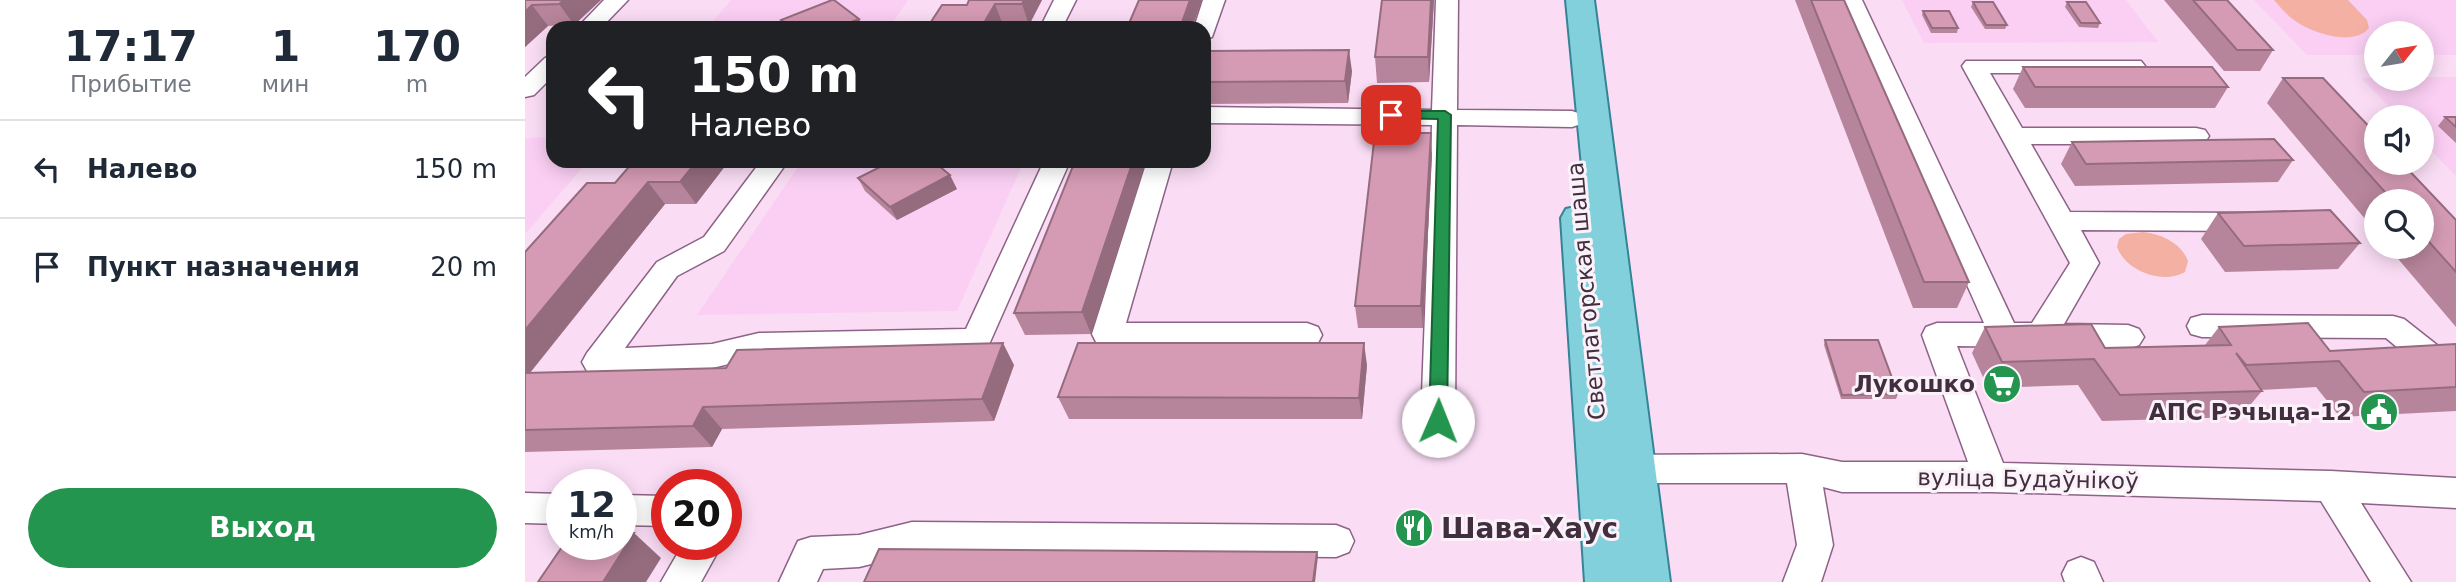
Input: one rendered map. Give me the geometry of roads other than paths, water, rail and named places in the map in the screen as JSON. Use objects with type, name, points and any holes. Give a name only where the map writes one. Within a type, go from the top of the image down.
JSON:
[{"type":"main road","name":"Светлагорская шаша","points":[[1559,0],[1617,469],[1609,582]]},
{"type":"main road","points":[[1580,0],[1617,469],[1646,582]]},
{"type":"street","points":[[596,21],[617,0]]},
{"type":"street","points":[[1054,21],[1065,0]]},
{"type":"street","points":[[1207,21],[1214,0]]},
{"type":"street","points":[[1438,421],[1447,0]]},
{"type":"street","points":[[1851,0],[2004,334]]},
{"type":"street","points":[[2041,335],[2085,263],[1974,66],[2133,66]]},
{"type":"street","points":[[525,90],[546,70]]},
{"type":"street","points":[[1211,114],[1445,115],[1572,119]]},
{"type":"street","points":[[2013,136],[2196,136]]},
{"type":"street","points":[[770,168],[714,244],[667,269],[598,362],[712,356],[759,345],[976,341],[1053,168]]},
{"type":"street","points":[[1158,168],[1107,334],[1307,335]]},
{"type":"street","points":[[2061,221],[2251,222]]},
{"type":"street","points":[[2202,326],[2393,327],[2456,378]]},
{"type":"street","points":[[1991,477],[1937,335],[2128,337]]},
{"type":"street","points":[[1802,468],[1815,545],[1802,582]]},
{"type":"street","name":"вуліца Будаўнікоў","points":[[1617,469],[1802,468],[1842,477],[1991,477],[2331,486],[2456,493]]},
{"type":"street","points":[[2331,486],[2392,582]]},
{"type":"street","points":[[525,508],[546,509]]},
{"type":"street","points":[[798,582],[811,553],[859,551],[912,538],[1336,541]]},
{"type":"street","points":[[681,582],[694,560]]},
{"type":"place","name":"Лукошко","points":[[2002,384]]},
{"type":"place","name":"АПС Рэчыца-12","points":[[2379,412]]},
{"type":"place","name":"Шава-Хаус","points":[[1414,528]]}]
